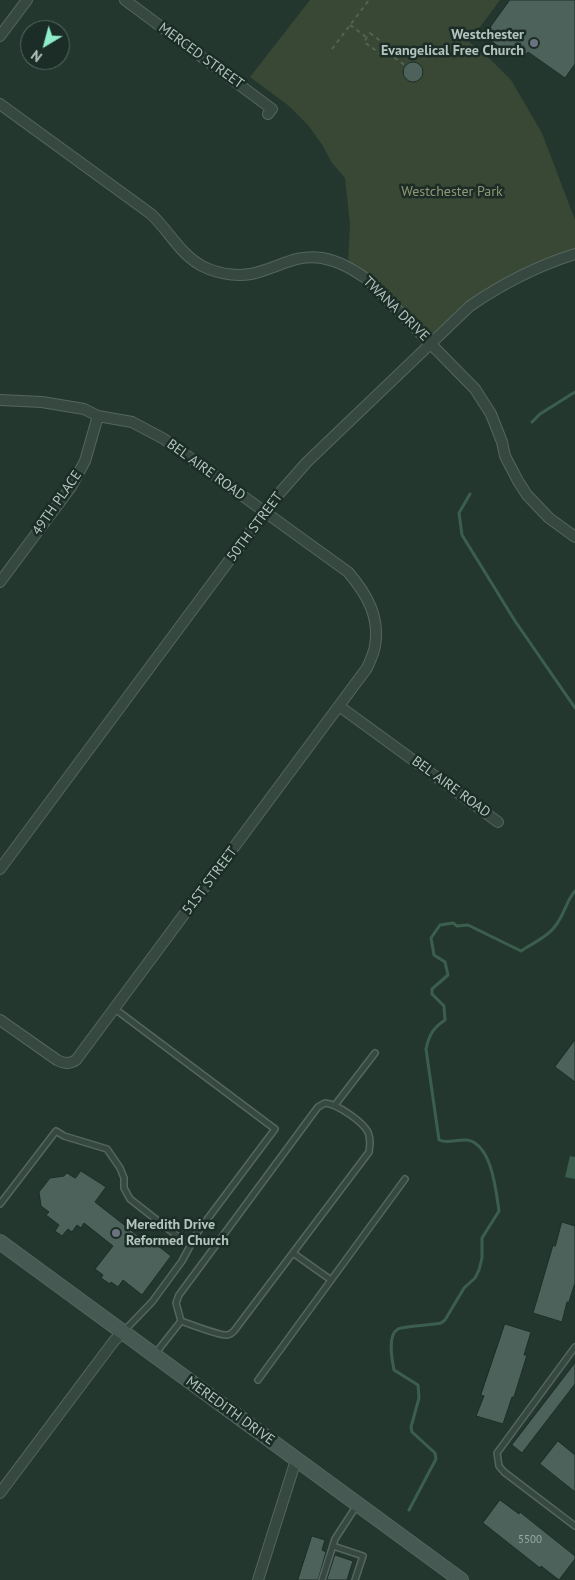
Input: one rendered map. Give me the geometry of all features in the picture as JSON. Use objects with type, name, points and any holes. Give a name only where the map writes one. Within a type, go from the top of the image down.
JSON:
[{"type":"main road","name":"MEREDITH DRIVE","points":[[0,1242],[461,1580]]},
{"type":"street","points":[[0,36],[27,0]]},
{"type":"street","name":"MERCED STREET","points":[[125,0],[272,109],[268,114]]},
{"type":"street","name":"TWANA DRIVE","points":[[0,104],[151,214],[164,226],[180,248],[191,259],[203,266],[233,275],[248,274],[262,272],[289,260],[320,258],[348,266],[367,279],[431,342],[475,389],[492,414],[505,456],[518,482],[527,495],[549,518],[573,533]]},
{"type":"street","name":"50TH STREET","points":[[0,869],[265,513],[307,462],[470,306],[489,292],[521,276],[575,254]]},
{"type":"street","name":"BEL AIRE ROAD","points":[[0,400],[42,402],[84,409],[98,416],[132,422],[164,439],[348,572],[361,587],[370,603],[376,625],[375,647],[367,668],[340,706],[498,822]]},
{"type":"street","name":"49TH PLACE","points":[[0,582],[70,487],[86,461],[98,416]]},
{"type":"street","name":"51ST STREET","points":[[0,1020],[64,1064],[76,1060],[340,706]]},
{"type":"street","points":[[0,1493],[122,1332]]},
{"type":"street","points":[[258,1580],[296,1460]]},
{"type":"lane","points":[[115,1009],[275,1129],[197,1233],[182,1261],[152,1302],[122,1332]]},
{"type":"lane","points":[[335,1105],[375,1053]]},
{"type":"lane","points":[[154,1355],[180,1321],[176,1303],[179,1295],[318,1107],[325,1102],[335,1105],[361,1123],[367,1132],[370,1144],[368,1152],[234,1332],[228,1335],[219,1335],[180,1321]]},
{"type":"lane","points":[[0,1204],[56,1131],[64,1136],[107,1149],[120,1168],[124,1178],[124,1188],[130,1199],[190,1246]]},
{"type":"lane","points":[[258,1380],[405,1180]]},
{"type":"lane","points":[[293,1252],[332,1280]]},
{"type":"lane","points":[[575,1347],[498,1453],[499,1466],[504,1472],[575,1526]]},
{"type":"lane","points":[[322,1580],[340,1530],[358,1505]]},
{"type":"lane","points":[[333,1546],[363,1556],[355,1580]]},
{"type":"path","points":[[332,49],[369,0]]},
{"type":"path","points":[[350,25],[367,38]]},
{"type":"path","points":[[370,33],[391,49],[385,57],[364,42],[367,38],[370,33]]},
{"type":"path","points":[[388,53],[406,66]]},
{"type":"green space","name":"Westchester Park","points":[[310,0],[500,0],[469,42],[511,80],[542,133],[575,220],[575,254],[489,292],[431,342],[348,266],[350,224],[345,178],[332,163],[308,125],[289,106],[250,77]]},
{"type":"shaded area","points":[[570,1156],[575,1157],[575,1179],[565,1177]]},
{"type":"building","name":"Westchester Evangelical Free Church","points":[[510,0],[575,0],[575,64],[565,78],[528,52],[524,56],[516,50],[512,56],[484,36]]},
{"type":"building","points":[[413,62],[420,65],[423,72],[420,79],[413,82],[406,79],[403,72],[406,65]]},
{"type":"building","points":[[575,1040],[575,1082],[555,1067]]},
{"type":"building","name":"Meredith Drive Reformed Church","points":[[81,1171],[106,1187],[95,1202],[141,1238],[144,1235],[171,1256],[142,1295],[123,1280],[118,1287],[111,1282],[110,1284],[101,1278],[103,1275],[95,1269],[113,1246],[84,1223],[81,1228],[77,1225],[72,1232],[68,1229],[62,1236],[55,1231],[59,1225],[46,1215],[49,1212],[41,1206],[39,1192],[50,1178],[64,1176],[67,1173],[75,1178]]},
{"type":"building","points":[[562,1222],[575,1226],[575,1283],[569,1302],[567,1302],[562,1322],[533,1313],[553,1245],[555,1246]]},
{"type":"building","points":[[505,1324],[531,1332],[524,1355],[527,1355],[514,1397],[512,1397],[503,1424],[476,1416],[484,1396],[481,1395]]},
{"type":"building","points":[[575,1363],[575,1384],[522,1453],[512,1445]]},
{"type":"building","points":[[558,1441],[575,1455],[575,1492],[540,1464]]},
{"type":"building","points":[[500,1500],[519,1514],[520,1512],[575,1556],[575,1559],[559,1580],[541,1566],[540,1568],[483,1523]]},
{"type":"building","points":[[312,1536],[325,1540],[322,1550],[326,1552],[318,1580],[298,1580]]},
{"type":"building","points":[[335,1555],[353,1561],[347,1580],[327,1580]]},
{"type":"waterway","points":[[532,422],[540,414],[575,392]]},
{"type":"waterway","points":[[470,494],[459,513],[462,535],[515,621],[575,708]]},
{"type":"waterway","points":[[409,1510],[436,1459],[435,1453],[412,1432],[411,1427],[419,1398],[418,1385],[394,1370],[391,1348],[392,1337],[401,1328],[441,1323],[445,1320],[464,1288],[475,1278],[479,1270],[482,1258],[482,1238],[499,1211],[491,1170],[482,1150],[475,1143],[467,1140],[446,1142],[439,1140],[426,1049],[432,1032],[445,1020],[444,1006],[432,994],[432,989],[448,975],[445,962],[434,955],[431,938],[440,925],[453,923],[457,926],[468,925],[521,951],[555,927],[575,891]]},
{"type":"place","name":"Westchester Evangelical Free Church","points":[[534,43]]},
{"type":"place","name":"Meredith Drive Reformed Church","points":[[116,1233]]}]
